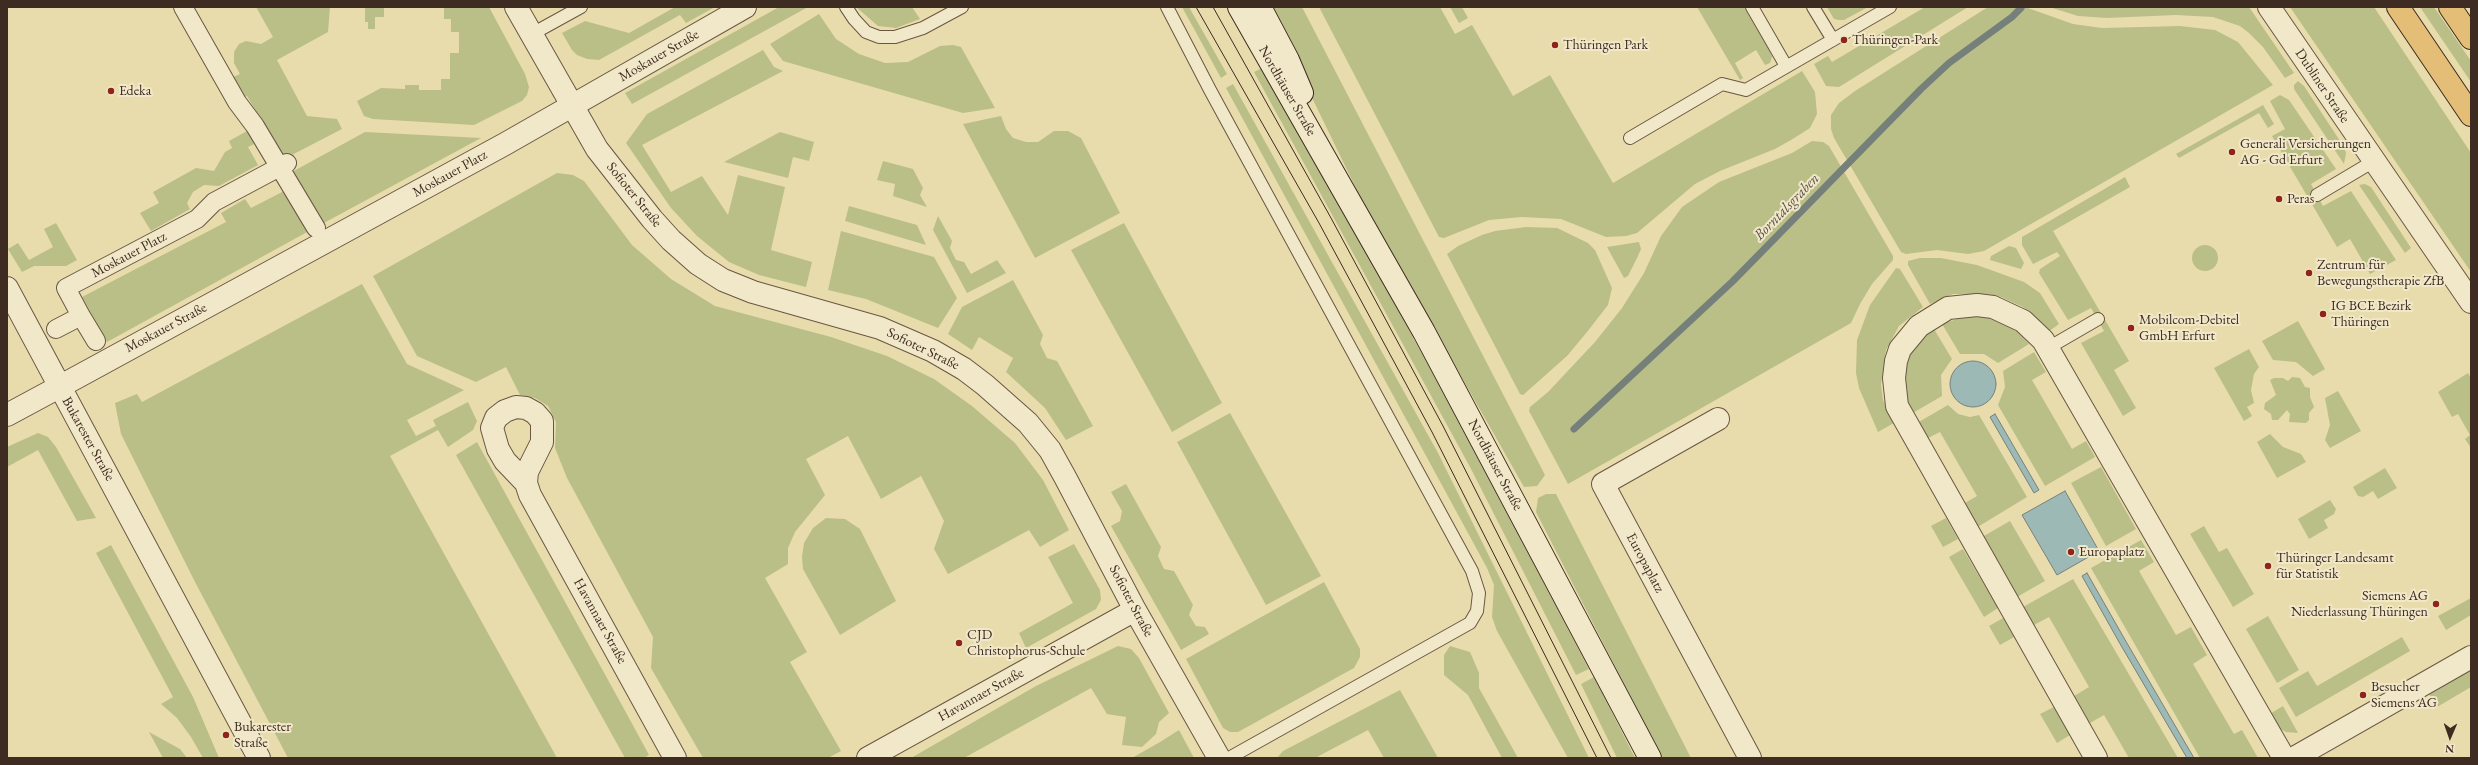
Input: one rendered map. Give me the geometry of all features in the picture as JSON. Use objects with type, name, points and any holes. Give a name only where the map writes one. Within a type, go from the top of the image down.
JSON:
[{"type":"highway","points":[[2398,7],[2471,115]]},
{"type":"highway","points":[[2450,7],[2471,38]]},
{"type":"street","points":[[183,7],[237,102],[283,165],[321,235]]},
{"type":"street","name":"Sofioter Straße","points":[[516,7],[574,106],[597,150],[622,183],[671,240],[698,264],[723,280],[753,292],[880,328],[910,341],[964,369],[1005,402],[1028,424],[1050,450],[1135,610],[1219,758]]},
{"type":"street","name":"Moskauer Straße","points":[[574,106],[745,7]]},
{"type":"street","name":"Nordhäuser Straße","points":[[1238,7],[1336,176],[1427,339],[1650,758]]},
{"type":"street","name":"Nordhäuser Straße","points":[[1260,7],[1288,60],[1336,176]]},
{"type":"street","name":"Dubliner Straße","points":[[2269,7],[2471,302]]},
{"type":"street","name":"Moskauer Platz","points":[[321,235],[574,106]]},
{"type":"street","name":"Moskauer Platz","points":[[96,340],[66,288],[197,219],[214,202],[283,165]]},
{"type":"street","name":"Moskauer Straße","points":[[7,415],[59,387],[321,235]]},
{"type":"street","name":"Bukarester Straße","points":[[7,288],[259,758]]},
{"type":"street","points":[[2096,758],[1897,406],[1894,393],[1896,361],[1900,348],[1919,326],[1948,308],[1977,305],[1993,307],[2023,321],[2035,330],[2048,348],[2284,758]]},
{"type":"street","points":[[56,329],[81,316]]},
{"type":"street","name":"Europaplatz","points":[[1718,419],[1603,484],[1750,758]]},
{"type":"street","name":"Havannaer Straße","points":[[526,483],[530,495],[675,758]]},
{"type":"street","name":"Havannaer Straße","points":[[868,758],[1135,610]]},
{"type":"street","points":[[2294,758],[2471,656]]},
{"type":"lane","points":[[532,34],[581,7]]},
{"type":"lane","points":[[846,7],[854,19],[866,32],[879,37],[895,37],[923,28],[962,7]]},
{"type":"lane","points":[[1167,7],[1210,90],[1469,564],[1479,593],[1477,612],[1470,623],[1229,758]]},
{"type":"lane","points":[[1752,7],[1786,66]]},
{"type":"lane","points":[[1813,7],[1833,40]]},
{"type":"lane","points":[[1630,138],[1722,84],[1746,90],[1890,7]]},
{"type":"lane","points":[[2317,195],[2374,162]]},
{"type":"lane","points":[[2048,348],[2098,319]]},
{"type":"green space","points":[[256,7],[330,7],[328,32],[277,60],[307,116],[337,119],[342,129],[284,159],[247,96],[243,98],[231,78],[240,74],[234,63],[234,52],[239,44],[246,41],[261,44],[273,37]]},
{"type":"green space","points":[[365,7],[384,7],[384,17],[375,17],[375,29],[368,29],[368,22],[365,22]]},
{"type":"green space","points":[[444,7],[489,7],[525,74],[529,87],[527,95],[522,101],[474,125],[373,119],[364,116],[357,101],[381,88],[405,89],[405,85],[419,85],[419,90],[441,90],[441,79],[450,79],[450,53],[459,53],[459,32],[451,32],[451,19],[444,19]]},
{"type":"green space","points":[[675,7],[715,7],[686,23],[680,15],[599,60],[587,59],[577,55],[572,50],[562,33],[585,21],[629,33]]},
{"type":"green space","points":[[779,7],[808,7],[632,104],[625,93]]},
{"type":"green space","points":[[856,7],[912,7],[920,19],[896,28],[878,26]]},
{"type":"green space","points":[[1182,7],[1189,7],[1227,74],[1221,78]]},
{"type":"green space","points":[[1268,7],[1302,7],[1545,475],[1537,486],[1524,487],[1366,209]]},
{"type":"green space","points":[[1319,7],[1440,7],[1455,34],[1472,25],[1513,96],[1550,75],[1613,183],[1802,71],[1815,92],[1817,114],[1810,128],[1791,140],[1775,149],[1720,171],[1695,184],[1637,233],[1626,236],[1606,237],[1561,219],[1522,217],[1489,220],[1444,238],[1439,237]]},
{"type":"green space","points":[[1450,7],[1462,7],[1468,18],[1459,23]]},
{"type":"green space","points":[[1697,7],[1744,7],[1770,51],[1772,57],[1770,63],[1765,65],[1756,50],[1735,63],[1743,78],[1740,80]]},
{"type":"green space","points":[[1827,7],[1868,7],[1844,20],[1839,20],[1834,19]]},
{"type":"green space","points":[[1925,7],[1968,7],[1839,87],[1826,86],[1814,64],[1828,56],[1832,62]]},
{"type":"green space","points":[[1988,7],[2025,7],[2073,24],[2102,28],[2180,26],[2215,30],[2238,42],[2273,85],[1984,251],[1968,254],[1937,250],[1906,254],[1901,252],[1834,138],[1831,129],[1831,115],[1839,103],[1855,91]]},
{"type":"green space","points":[[2049,7],[2249,7],[2294,73],[2285,78],[2263,47],[2249,33],[2240,26],[2213,17],[2176,15],[2107,18],[2078,16]]},
{"type":"green space","points":[[2290,7],[2374,7],[2471,153],[2471,272]]},
{"type":"green space","points":[[2420,7],[2434,7],[2471,61],[2471,82]]},
{"type":"green space","points":[[819,14],[836,39],[859,54],[885,63],[908,62],[940,46],[953,45],[961,47],[995,108],[963,113],[783,61],[770,44]]},
{"type":"green space","points":[[763,50],[774,67],[783,71],[642,145],[671,192],[702,176],[728,215],[738,175],[785,187],[771,250],[812,262],[806,287],[759,275],[729,262],[697,236],[671,208],[626,143],[647,114]]},
{"type":"green space","points":[[1264,67],[1459,421],[1589,669],[1576,675],[1470,467],[1254,72]]},
{"type":"green space","points":[[2298,81],[2304,86],[2344,147],[2346,153],[2344,164],[2294,89],[2294,85]]},
{"type":"green space","points":[[1233,84],[1438,453],[1589,758],[1568,758],[1497,631],[1492,617],[1494,585],[1487,568],[1226,88]]},
{"type":"green space","points":[[2280,95],[2289,100],[2336,169],[2311,184],[2323,206],[2351,191],[2396,260],[2370,274],[2350,239],[2337,247],[2272,136],[2285,129],[2270,101]]},
{"type":"green space","points":[[2263,105],[2274,124],[2268,128],[2259,113],[2179,158],[2176,154]]},
{"type":"green space","points":[[1001,116],[1006,129],[1013,138],[1026,142],[1038,142],[1054,131],[1068,131],[1081,138],[1120,213],[1035,258],[963,124]]},
{"type":"green space","points":[[247,131],[254,144],[248,147],[258,165],[219,186],[204,185],[193,192],[187,203],[190,209],[151,231],[140,213],[159,203],[153,192],[196,168],[214,171],[225,152],[232,148],[229,141]]},
{"type":"green space","points":[[365,132],[481,138],[322,224],[292,172]]},
{"type":"green space","points":[[780,132],[814,142],[809,161],[793,157],[788,178],[724,162]]},
{"type":"green space","points":[[1812,141],[1823,142],[1829,146],[1893,256],[1893,260],[1872,284],[1851,323],[1568,484],[1529,411],[1530,407],[1548,392],[1595,342],[1622,308],[1644,273],[1661,236],[1682,207],[1719,182],[1792,153]]},
{"type":"green space","points":[[883,161],[913,169],[923,188],[920,195],[927,207],[893,196],[895,184],[877,180]]},
{"type":"green space","points":[[557,173],[573,175],[584,181],[632,245],[671,279],[715,306],[831,337],[887,356],[934,379],[972,406],[1015,443],[1043,480],[1069,530],[1040,547],[1029,530],[948,574],[934,549],[944,521],[921,476],[881,499],[848,436],[806,459],[825,495],[795,532],[788,548],[788,564],[765,578],[807,652],[790,662],[841,751],[828,758],[703,758],[651,668],[653,637],[567,478],[555,448],[556,422],[548,406],[535,398],[520,395],[506,367],[476,382],[417,356],[373,276]]},
{"type":"green space","points":[[2125,177],[2130,187],[2053,231],[2129,361],[2114,370],[2136,408],[2123,416],[2081,343],[2104,331],[2091,308],[2068,320],[2039,273],[2040,269],[2060,256],[2057,252],[2033,264],[2022,245],[2022,237]]},
{"type":"green space","points":[[2365,184],[2371,187],[2411,248],[2405,253],[2359,185]]},
{"type":"green space","points":[[286,190],[309,231],[107,342],[82,297],[226,222],[221,213],[245,199],[251,208]]},
{"type":"green space","points":[[849,206],[917,225],[926,245],[845,221]]},
{"type":"green space","points":[[938,216],[952,241],[950,248],[956,260],[964,262],[971,274],[997,260],[1006,273],[967,293],[933,230]]},
{"type":"green space","points":[[56,223],[77,260],[66,266],[34,266],[22,272],[8,249],[18,243],[29,260],[53,247],[44,229]]},
{"type":"green space","points":[[1124,223],[1222,403],[1172,432],[1071,250]]},
{"type":"green space","points":[[1526,227],[1557,228],[1588,243],[1595,250],[1612,288],[1608,305],[1587,332],[1567,356],[1523,395],[1520,394],[1447,254],[1458,246],[1482,235],[1495,231]]},
{"type":"green space","points":[[841,231],[934,257],[957,298],[938,328],[866,299],[828,290]]},
{"type":"green space","points":[[1639,242],[1641,249],[1628,276],[1624,278],[1607,247]]},
{"type":"green space","points":[[2205,245],[2214,249],[2218,258],[2214,267],[2205,271],[2196,267],[2192,258],[2196,249]]},
{"type":"green space","points":[[2009,246],[2016,248],[2024,263],[2021,269],[1990,260],[1991,256]]},
{"type":"green space","points":[[1920,258],[1941,258],[1977,265],[2024,282],[2040,293],[2059,324],[2048,332],[2041,323],[2023,307],[2001,297],[1987,294],[1953,294],[1930,304],[1908,265],[1908,261]]},
{"type":"green space","points":[[1896,268],[1900,269],[1923,307],[1899,326],[1886,350],[1881,385],[1883,400],[1894,423],[1878,432],[1859,388],[1856,373],[1857,340],[1870,305]]},
{"type":"green space","points":[[1013,280],[1043,335],[1040,344],[1047,358],[1057,361],[1093,426],[1066,440],[1045,408],[1006,372],[1013,358],[979,337],[972,350],[948,334],[962,307]]},
{"type":"green space","points":[[362,284],[407,364],[464,390],[407,420],[416,436],[436,426],[433,420],[468,402],[477,421],[473,430],[448,447],[438,430],[390,456],[557,758],[288,758],[194,580],[121,434],[115,403],[137,394],[142,402]]},
{"type":"green space","points":[[1966,316],[1988,316],[2011,325],[2029,344],[1998,363],[1984,354],[1960,354],[1942,324]]},
{"type":"green space","points":[[2298,321],[2325,369],[2313,376],[2296,362],[2273,360],[2262,341]]},
{"type":"green space","points":[[1934,329],[1952,359],[1941,375],[1942,396],[1911,414],[1906,405],[1904,385],[1906,363],[1909,355],[1919,340]]},
{"type":"green space","points":[[2249,349],[2259,367],[2254,374],[2251,390],[2254,403],[2247,407],[2252,416],[2244,421],[2214,368]]},
{"type":"green space","points":[[2034,352],[2046,372],[2032,380],[2072,449],[2086,441],[2095,457],[2045,486],[1998,405],[2005,387],[2003,371]]},
{"type":"green space","points":[[2468,373],[2471,378],[2471,448],[2465,439],[2470,435],[2458,414],[2452,417],[2438,392]]},
{"type":"green space","points":[[2292,377],[2300,378],[2305,387],[2310,388],[2310,397],[2314,407],[2309,413],[2309,420],[2306,423],[2289,422],[2290,414],[2287,410],[2278,420],[2272,420],[2271,414],[2264,409],[2265,403],[2276,395],[2270,380],[2274,378],[2283,378],[2288,381]]},
{"type":"green space","points":[[2338,391],[2361,431],[2330,448],[2325,440],[2330,425],[2325,398]]},
{"type":"green space","points":[[1948,405],[1958,414],[1970,417],[1979,415],[2027,497],[1976,528],[1963,504],[1977,496],[1940,432],[1926,439],[1917,423]]},
{"type":"green space","points":[[1230,413],[1321,576],[1266,605],[1177,442]]},
{"type":"green space","points":[[38,433],[48,437],[56,447],[96,518],[77,521],[38,450],[7,467],[7,447]]},
{"type":"green space","points":[[2270,434],[2283,447],[2301,454],[2306,462],[2277,478],[2257,442]]},
{"type":"green space","points":[[477,442],[649,755],[644,758],[625,758],[456,455]]},
{"type":"green space","points":[[2101,467],[2136,529],[2106,546],[2071,483]]},
{"type":"green space","points":[[2385,468],[2397,488],[2378,499],[2373,491],[2363,497],[2358,496],[2353,487]]},
{"type":"green space","points":[[1126,484],[1161,547],[1158,556],[1164,569],[1174,571],[1193,605],[1189,615],[1196,626],[1205,627],[1209,634],[1181,650],[1111,526],[1120,521],[1122,511],[1111,492]]},
{"type":"green space","points":[[1546,494],[1556,494],[1691,758],[1662,758],[1536,512],[1538,498]]},
{"type":"green space","points":[[2330,500],[2336,509],[2334,514],[2324,520],[2328,528],[2309,539],[2298,519]]},
{"type":"green space","points":[[826,518],[845,519],[860,529],[896,601],[840,635],[803,569],[802,557],[804,543],[813,528]]},
{"type":"green space","points":[[1946,518],[1958,539],[1943,547],[1931,526]]},
{"type":"green space","points":[[2010,521],[2045,581],[2017,597],[1982,537]]},
{"type":"green space","points":[[2204,526],[2219,552],[2227,548],[2254,594],[2233,607],[2190,534]]},
{"type":"green space","points":[[2141,540],[2154,562],[2139,571],[2176,635],[2191,627],[2207,655],[2193,664],[2234,734],[2242,730],[2258,758],[2200,758],[2091,568]]},
{"type":"green space","points":[[1074,544],[1100,590],[1101,600],[1096,609],[1026,648],[1019,633],[1073,603],[1048,557]]},
{"type":"green space","points":[[111,545],[193,697],[219,758],[203,758],[191,737],[177,718],[161,704],[173,697],[96,553]]},
{"type":"green space","points":[[1963,549],[1998,608],[1984,617],[1949,557]]},
{"type":"green space","points":[[2073,579],[2178,758],[2129,758],[2104,715],[2090,723],[2074,696],[2089,687],[2049,617],[2034,625],[2023,607]]},
{"type":"green space","points":[[1324,582],[1360,649],[1360,657],[1354,668],[1238,732],[1230,732],[1223,728],[1186,659]]},
{"type":"green space","points":[[2471,598],[2471,615],[2446,630],[2438,616]]},
{"type":"green space","points":[[2268,616],[2299,670],[2277,683],[2246,629]]},
{"type":"green space","points":[[2003,618],[2014,637],[2000,645],[1989,626]]},
{"type":"green space","points":[[2402,637],[2410,651],[2296,717],[2279,688],[2308,671],[2317,686]]},
{"type":"green space","points":[[1118,646],[1131,649],[1139,658],[1169,713],[1159,722],[1156,734],[1142,747],[1122,745],[1126,717],[1107,714],[1091,688],[964,758],[911,758],[1036,686]]},
{"type":"green space","points":[[1450,646],[1470,652],[1479,673],[1479,688],[1518,758],[1502,758],[1468,695],[1444,675],[1444,655]]},
{"type":"green space","points":[[2470,669],[2471,687],[2437,707],[2429,694]]},
{"type":"green space","points":[[1594,677],[1635,758],[1617,758],[1581,684]]},
{"type":"green space","points":[[1400,690],[1438,758],[1384,758],[1368,730],[1315,758],[1277,758],[1283,751]]},
{"type":"green space","points":[[2283,706],[2298,733],[2286,732],[2279,728],[2268,715]]},
{"type":"green space","points":[[2054,707],[2070,735],[2057,743],[2040,714]]},
{"type":"green space","points":[[1179,730],[1194,758],[1132,758],[1160,742]]},
{"type":"green space","points":[[149,732],[180,749],[187,758],[163,758]]},
{"type":"water","points":[[1968,361],[1978,361],[1986,365],[1992,371],[1996,379],[1996,389],[1992,397],[1986,403],[1978,407],[1968,407],[1960,403],[1954,397],[1950,389],[1950,379],[1954,371],[1960,365]]},
{"type":"water","points":[[1995,414],[2039,490],[2034,493],[1990,417]]},
{"type":"water","points":[[2065,491],[2099,551],[2057,575],[2022,515]]},
{"type":"water","points":[[2087,573],[2194,758],[2187,758],[2119,642],[2082,576]]},
{"type":"waterway","name":"Borntalsgraben","points":[[1574,429],[1733,281],[1921,89],[1949,63],[2012,17],[2021,8]]},
{"type":"tram line","points":[[1196,7],[1319,223],[1432,432],[1597,758]]},
{"type":"tram line","points":[[1213,7],[1331,218],[1443,426],[1611,758]]},
{"type":"place","name":"Thüringen-Park","points":[[1844,40]]},
{"type":"place","name":"Thüringen Park","points":[[1555,45]]},
{"type":"place","name":"Edeka","points":[[111,91]]},
{"type":"place","name":"Generali Versicherungen AG - Gd Erfurt","points":[[2232,152]]},
{"type":"place","name":"Peras","points":[[2279,199]]},
{"type":"place","name":"Zentrum für Bewegungstherapie ZfB","points":[[2309,273]]},
{"type":"place","name":"IG BCE Bezirk Thüringen","points":[[2323,314]]},
{"type":"place","name":"Mobilcom-Debitel GmbH Erfurt","points":[[2131,328]]},
{"type":"place","name":"Europaplatz","points":[[2071,552]]},
{"type":"place","name":"Thüringer Landesamt für Statistik","points":[[2268,566]]},
{"type":"place","name":"Siemens AG Niederlassung Thüringen","points":[[2436,604]]},
{"type":"place","name":"CJD Christophorus-Schule","points":[[959,643]]},
{"type":"place","name":"Besucher Siemens AG","points":[[2363,695]]},
{"type":"place","name":"Bukarester Straße","points":[[226,735]]}]
